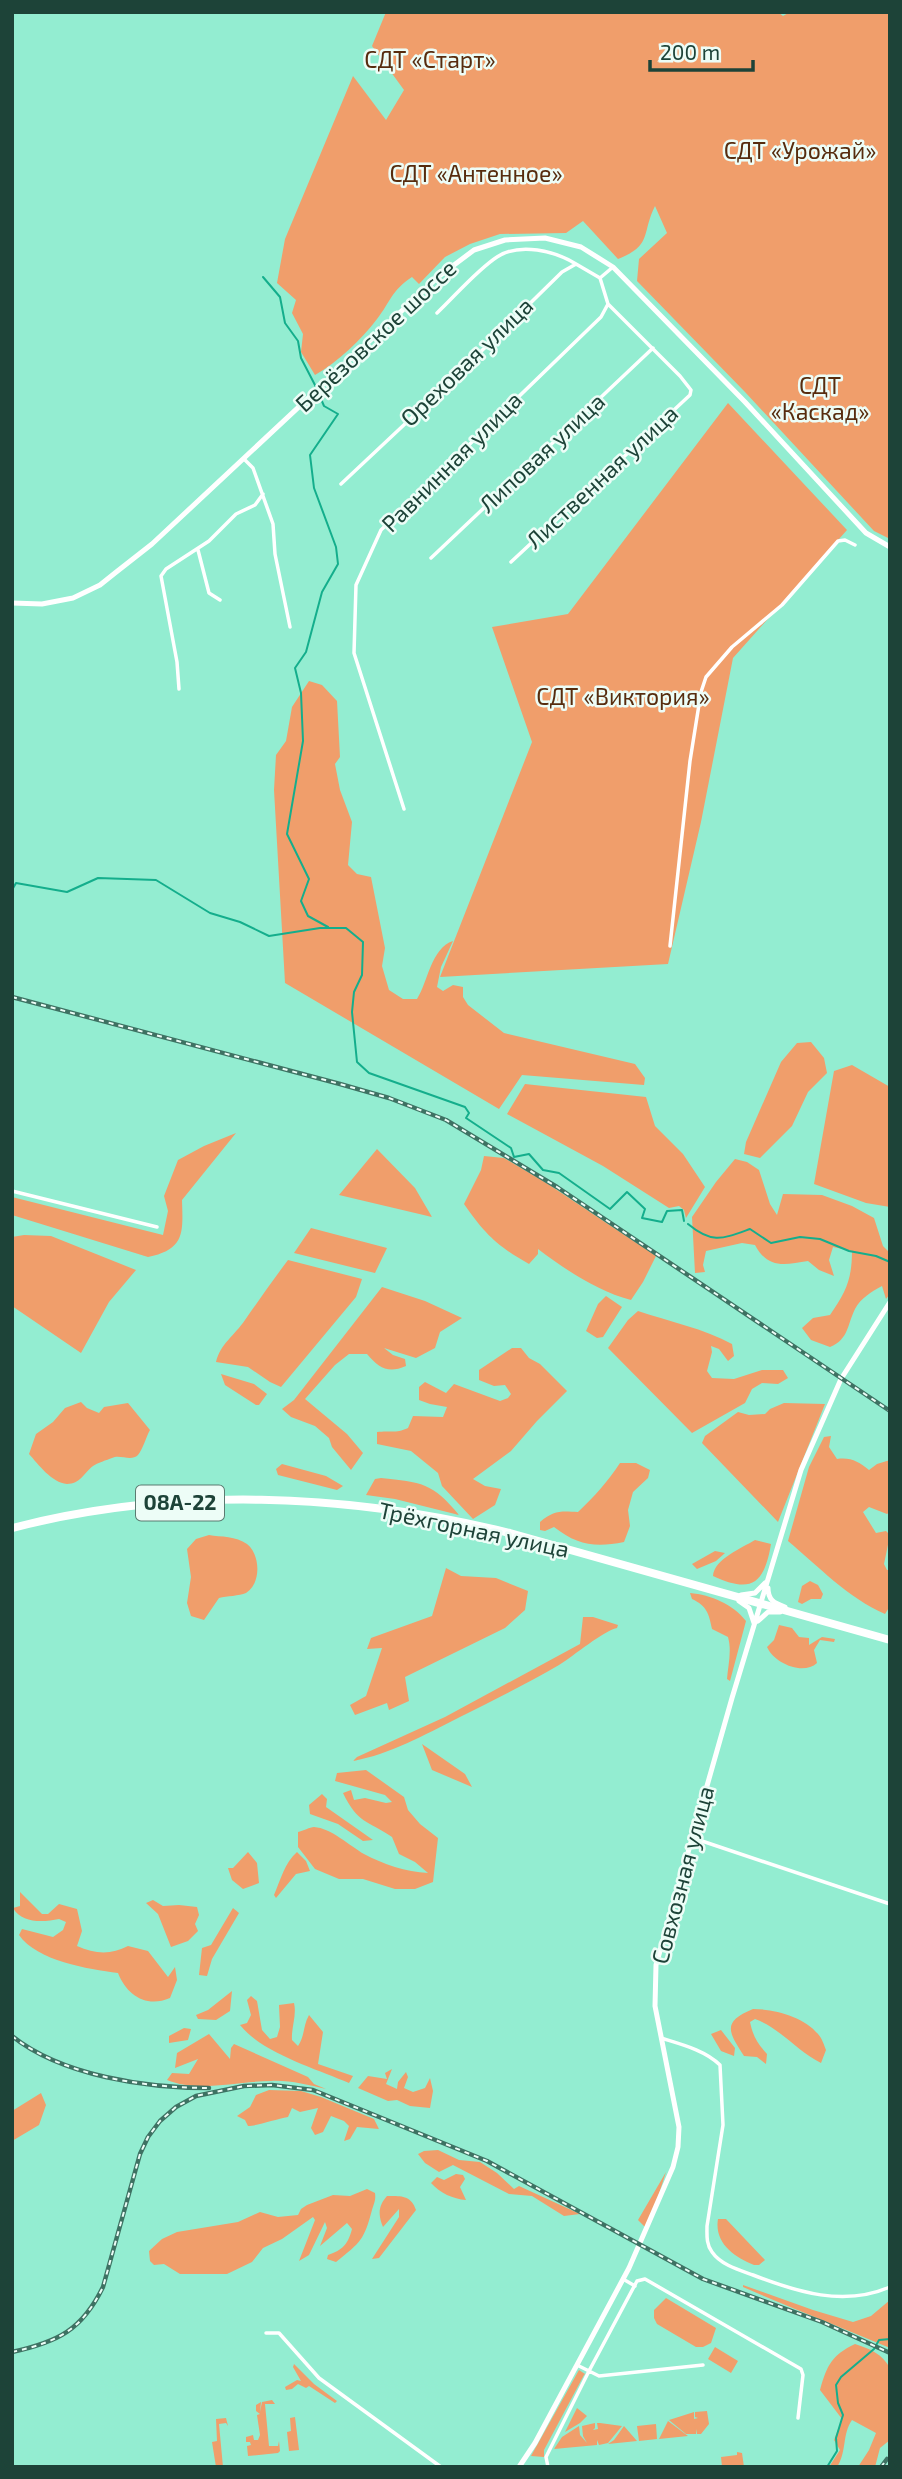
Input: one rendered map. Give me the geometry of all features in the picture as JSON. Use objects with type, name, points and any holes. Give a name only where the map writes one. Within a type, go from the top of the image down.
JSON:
[{"type":"highway","name":"Трёхгорная улица","points":[[12,1528],[67,1516],[161,1504],[252,1499],[327,1502],[384,1508],[470,1524],[890,1640]]},
{"type":"main road","name":"Берёзовское шоссе","points":[[12,603],[54,603],[82,595],[100,585],[152,544],[438,277],[474,250],[505,240],[545,238],[581,247],[613,267],[745,402],[866,533],[890,547]]},
{"type":"main road","points":[[754,1626],[801,1470],[841,1379],[890,1301]]},
{"type":"main road","points":[[686,1582],[744,1595],[760,1589],[769,1577]]},
{"type":"main road","points":[[769,1577],[769,1597],[773,1601],[843,1626]]},
{"type":"main road","points":[[686,1582],[743,1602],[752,1613],[754,1626]]},
{"type":"main road","points":[[754,1626],[763,1615],[774,1611],[843,1626]]},
{"type":"main road","name":"Совхозная улица","points":[[519,2467],[623,2279],[674,2167],[679,2127],[654,2006],[656,1965],[754,1626]]},
{"type":"street","points":[[437,313],[498,256],[515,250],[537,251],[559,255],[600,278],[608,304],[653,348]]},
{"type":"street","name":"Ореховая улица","points":[[341,484],[456,376],[549,282],[576,264]]},
{"type":"street","points":[[600,278],[613,267]]},
{"type":"street","name":"Равнинная улица","points":[[404,809],[354,653],[356,585],[380,530],[601,317],[608,304]]},
{"type":"street","name":"Лиственная улица","points":[[511,562],[687,398],[691,390],[653,348]]},
{"type":"street","name":"Липовая улица","points":[[431,558],[653,348]]},
{"type":"street","points":[[244,458],[253,468],[273,524],[275,554],[290,627]]},
{"type":"street","points":[[179,689],[177,662],[161,576],[166,569],[198,550],[236,514],[259,501],[263,494]]},
{"type":"street","points":[[670,946],[690,761],[701,692],[706,677],[732,647],[782,605],[838,541],[845,540],[855,545]]},
{"type":"street","points":[[198,550],[209,593],[220,600]]},
{"type":"street","points":[[12,1191],[157,1227]]},
{"type":"street","points":[[692,1838],[890,1904]]},
{"type":"street","points":[[661,2038],[685,2045],[720,2065],[723,2125],[707,2226],[707,2240],[713,2254],[727,2265],[794,2291],[825,2296],[854,2296],[890,2287]]},
{"type":"street","points":[[623,2279],[635,2286]]},
{"type":"street","points":[[548,2467],[546,2457],[589,2371],[637,2281],[645,2279],[801,2369],[803,2375],[797,2418]]},
{"type":"street","points":[[266,2333],[279,2333],[319,2378],[440,2467]]},
{"type":"street","points":[[577,2365],[599,2376],[703,2365]]},
{"type":"green space","points":[[386,12],[778,12],[783,16],[790,12],[890,12],[890,539],[874,531],[637,281],[639,259],[667,233],[655,206],[644,238],[637,249],[618,259],[583,221],[566,233],[500,234],[470,244],[445,257],[419,284],[412,277],[405,282],[356,343],[315,375],[301,352],[303,334],[292,313],[296,300],[277,283],[285,239],[353,76],[386,120],[404,90],[372,46]]},
{"type":"green space","name":"СДТ «Виктория»","points":[[728,403],[847,530],[733,658],[701,822],[668,964],[440,977],[532,742],[492,627],[568,614]]},
{"type":"green space","points":[[309,681],[322,685],[337,701],[340,757],[335,764],[340,790],[352,822],[348,865],[357,874],[371,877],[385,948],[382,966],[389,990],[403,999],[417,999],[435,958],[453,941],[441,967],[437,987],[443,991],[453,985],[463,987],[463,997],[468,1005],[504,1033],[635,1064],[645,1078],[644,1085],[522,1075],[499,1109],[285,983],[274,790],[276,755],[286,741],[292,707]]},
{"type":"green space","points":[[811,1042],[824,1058],[827,1073],[808,1092],[792,1126],[760,1158],[744,1154],[746,1142],[781,1062],[797,1043]]},
{"type":"green space","points":[[852,1065],[890,1087],[890,1207],[866,1203],[814,1184],[834,1071]]},
{"type":"green space","points":[[525,1084],[646,1097],[655,1126],[683,1154],[705,1187],[686,1218],[684,1210],[679,1206],[669,1208],[603,1166],[507,1114]]},
{"type":"green space","points":[[236,1133],[182,1200],[179,1238],[160,1254],[148,1257],[12,1215],[12,1197],[163,1235],[168,1211],[164,1196],[178,1160]]},
{"type":"green space","points":[[377,1149],[415,1188],[432,1217],[339,1195]]},
{"type":"green space","points":[[484,1156],[504,1158],[656,1256],[631,1300],[582,1279],[538,1249],[538,1254],[529,1264],[492,1238],[464,1204],[481,1170]]},
{"type":"green space","points":[[735,1159],[747,1162],[759,1170],[770,1204],[777,1215],[783,1194],[822,1195],[874,1218],[883,1246],[890,1253],[890,1294],[886,1299],[882,1286],[863,1298],[855,1309],[847,1331],[836,1344],[830,1347],[811,1340],[802,1328],[813,1318],[830,1315],[836,1307],[851,1270],[852,1251],[833,1247],[829,1260],[834,1276],[819,1270],[808,1261],[784,1264],[771,1262],[755,1245],[742,1243],[706,1251],[703,1265],[705,1272],[695,1273],[692,1217]]},
{"type":"green space","points":[[311,1228],[387,1248],[375,1273],[294,1253]]},
{"type":"green space","points":[[51,1236],[136,1270],[109,1302],[81,1353],[12,1306],[12,1237]]},
{"type":"green space","points":[[288,1260],[362,1279],[356,1297],[281,1387],[248,1367],[216,1362],[224,1345]]},
{"type":"green space","points":[[382,1287],[425,1301],[462,1318],[440,1332],[435,1348],[416,1358],[384,1348],[405,1359],[406,1366],[400,1368],[384,1368],[367,1354],[349,1354],[335,1365],[305,1399],[347,1434],[363,1453],[351,1470],[332,1447],[329,1438],[315,1426],[291,1417],[282,1409],[294,1400]]},
{"type":"green space","points":[[606,1296],[622,1307],[603,1337],[597,1338],[586,1331],[598,1304]]},
{"type":"green space","points":[[638,1311],[732,1344],[734,1356],[728,1361],[719,1349],[711,1346],[707,1371],[712,1378],[734,1379],[762,1370],[783,1370],[788,1378],[778,1384],[762,1383],[752,1389],[745,1403],[692,1433],[608,1348]]},
{"type":"green space","points":[[512,1348],[521,1348],[567,1391],[511,1451],[473,1479],[485,1486],[501,1489],[495,1505],[473,1519],[442,1486],[438,1473],[411,1451],[377,1444],[377,1432],[408,1428],[413,1416],[443,1417],[447,1407],[419,1400],[419,1387],[425,1382],[446,1393],[454,1384],[500,1401],[508,1398],[511,1394],[505,1385],[494,1386],[479,1380],[479,1370]]},
{"type":"green space","points":[[221,1374],[254,1384],[267,1394],[259,1405],[256,1405],[225,1385]]},
{"type":"green space","points":[[81,1402],[99,1413],[104,1407],[128,1403],[150,1430],[135,1457],[115,1457],[93,1466],[71,1484],[61,1483],[41,1468],[29,1454],[36,1434],[53,1422],[65,1408]]},
{"type":"green space","points":[[784,1403],[825,1404],[778,1522],[702,1443],[705,1436],[738,1412],[749,1415],[765,1414]]},
{"type":"green space","points":[[831,1436],[829,1447],[837,1459],[854,1461],[869,1470],[890,1460],[890,1512],[887,1514],[869,1507],[863,1512],[876,1533],[886,1531],[890,1535],[884,1564],[887,1570],[890,1570],[890,1606],[885,1614],[846,1590],[788,1541],[809,1467],[824,1437]]},
{"type":"green space","points":[[620,1463],[636,1463],[650,1470],[648,1478],[633,1492],[628,1510],[630,1526],[624,1542],[587,1544],[554,1527],[540,1530],[540,1522],[549,1515],[578,1512]]},
{"type":"green space","points":[[282,1464],[326,1476],[343,1486],[337,1490],[278,1475],[276,1469]]},
{"type":"green space","points":[[375,1479],[425,1486],[441,1496],[459,1515],[395,1499],[366,1495]]},
{"type":"green space","points":[[209,1535],[233,1538],[247,1544],[255,1554],[257,1576],[255,1583],[246,1593],[219,1598],[204,1620],[191,1616],[187,1603],[191,1577],[187,1549],[196,1539]]},
{"type":"green space","points":[[755,1540],[771,1544],[759,1577],[753,1582],[737,1584],[713,1576],[723,1559]]},
{"type":"green space","points":[[715,1551],[725,1553],[716,1561],[697,1569],[692,1564]]},
{"type":"green space","points":[[446,1568],[461,1576],[496,1578],[528,1591],[525,1610],[505,1628],[405,1677],[409,1701],[389,1710],[387,1703],[355,1715],[350,1705],[366,1696],[382,1648],[367,1649],[371,1638],[432,1616]]},
{"type":"green space","points":[[810,1581],[818,1585],[823,1594],[821,1599],[811,1599],[802,1604],[798,1602],[802,1586]]},
{"type":"green space","points":[[690,1593],[721,1601],[746,1621],[730,1681],[727,1679],[730,1653],[728,1637],[712,1629],[707,1611],[692,1599]]},
{"type":"green space","points":[[583,1617],[593,1617],[618,1625],[559,1665],[496,1699],[407,1743],[381,1754],[353,1761],[445,1717],[580,1644]]},
{"type":"green space","points":[[779,1625],[792,1628],[799,1637],[809,1638],[809,1645],[822,1637],[835,1639],[834,1642],[820,1640],[814,1650],[817,1663],[811,1667],[789,1666],[776,1658],[767,1647],[774,1640]]},
{"type":"green space","points":[[422,1744],[465,1774],[472,1787],[432,1770]]},
{"type":"green space","points":[[366,1770],[404,1797],[408,1810],[438,1838],[433,1882],[415,1889],[395,1889],[363,1879],[339,1879],[315,1869],[298,1847],[298,1832],[312,1827],[320,1828],[379,1861],[428,1873],[399,1854],[392,1837],[353,1811],[343,1793],[351,1790],[354,1800],[365,1798],[392,1802],[385,1795],[335,1781],[337,1773]]},
{"type":"green space","points":[[322,1794],[327,1799],[326,1807],[373,1840],[363,1841],[338,1824],[310,1814],[309,1805]]},
{"type":"green space","points":[[248,1852],[257,1863],[259,1883],[243,1889],[232,1880],[228,1868],[233,1868]]},
{"type":"green space","points":[[297,1852],[306,1861],[310,1871],[296,1874],[276,1898],[274,1895],[283,1872]]},
{"type":"green space","points":[[20,1892],[42,1914],[48,1914],[59,1904],[77,1909],[82,1931],[77,1946],[103,1952],[128,1946],[148,1951],[168,1977],[175,1967],[177,1980],[170,1998],[146,2001],[132,1994],[118,1973],[64,1962],[27,1944],[19,1935],[22,1929],[53,1937],[63,1930],[66,1922],[59,1919],[34,1921],[22,1917],[13,1908],[20,1906]]},
{"type":"green space","points":[[153,1900],[163,1906],[197,1907],[199,1915],[195,1924],[198,1931],[188,1941],[171,1947],[158,1914],[146,1903]]},
{"type":"green space","points":[[233,1908],[239,1913],[212,1959],[207,1976],[199,1975],[202,1948],[211,1945]]},
{"type":"green space","points":[[232,1991],[230,2011],[216,2020],[198,2019],[196,2015],[208,2010]]},
{"type":"green space","points":[[251,1996],[257,2001],[262,2030],[270,2039],[277,2037],[280,2027],[279,2005],[294,2003],[292,2040],[298,2046],[309,2015],[323,2032],[318,2064],[353,2076],[349,2083],[276,2052],[250,2035],[240,2025],[247,2023],[251,2015],[247,2000]]},
{"type":"green space","points":[[753,2009],[788,2015],[812,2028],[821,2037],[826,2050],[821,2063],[755,2019],[750,2022],[751,2027],[767,2054],[766,2064],[757,2057],[744,2056],[734,2040],[731,2028],[736,2018]]},
{"type":"green space","points":[[184,2028],[191,2029],[188,2040],[169,2043],[169,2036]]},
{"type":"green space","points":[[721,2030],[735,2048],[734,2056],[721,2051],[711,2034]]},
{"type":"green space","points":[[209,2034],[230,2059],[234,2044],[308,2077],[314,2084],[326,2089],[285,2081],[192,2086],[167,2080],[172,2073],[189,2074],[198,2059],[175,2068],[177,2053]]},
{"type":"green space","points":[[392,2069],[386,2084],[397,2089],[398,2082],[406,2072],[408,2077],[404,2088],[413,2092],[425,2088],[430,2078],[433,2091],[430,2108],[410,2106],[397,2100],[388,2101],[358,2088],[368,2076],[387,2079],[385,2073]]},
{"type":"green space","points":[[269,2090],[301,2091],[321,2097],[374,2119],[379,2129],[357,2127],[350,2139],[344,2141],[349,2126],[331,2116],[323,2132],[315,2135],[311,2128],[318,2108],[300,2112],[292,2108],[288,2117],[248,2126],[245,2120],[237,2116],[250,2107],[256,2095]]},
{"type":"green space","points":[[41,2093],[46,2105],[39,2125],[12,2141],[12,2111]]},
{"type":"green space","points":[[438,2150],[459,2160],[480,2162],[514,2189],[519,2186],[580,2214],[564,2216],[532,2196],[509,2194],[453,2165],[439,2172],[425,2163],[418,2154]]},
{"type":"green space","points":[[666,2172],[656,2203],[645,2227],[638,2220]]},
{"type":"green space","points":[[456,2174],[463,2175],[465,2179],[460,2187],[466,2200],[447,2195],[431,2183],[437,2177],[444,2180]]},
{"type":"green space","points":[[367,2189],[375,2193],[375,2198],[367,2228],[356,2245],[336,2262],[327,2259],[328,2255],[341,2249],[347,2242],[352,2229],[347,2223],[320,2246],[327,2228],[325,2222],[309,2255],[299,2261],[315,2220],[313,2217],[282,2239],[263,2248],[252,2262],[227,2274],[180,2274],[164,2264],[154,2265],[150,2261],[149,2251],[162,2239],[177,2232],[238,2222],[260,2212],[278,2217],[298,2215],[307,2205],[333,2195],[350,2196]]},
{"type":"green space","points":[[387,2196],[408,2199],[416,2210],[379,2258],[372,2259],[399,2217],[399,2209],[383,2227],[380,2211]]},
{"type":"green space","points":[[718,2219],[726,2219],[765,2260],[754,2265],[727,2248],[719,2235]]},
{"type":"green space","points":[[743,2285],[853,2322],[871,2316],[890,2300],[890,2348],[761,2295]]},
{"type":"green space","points":[[666,2298],[716,2328],[711,2343],[696,2347],[657,2324],[654,2310]]},
{"type":"green space","points":[[855,2344],[876,2353],[890,2368],[890,2440],[880,2448],[875,2467],[858,2467],[876,2433],[852,2420],[840,2461],[837,2467],[829,2467],[840,2450],[834,2440],[842,2419],[820,2390],[832,2362],[841,2352]]},
{"type":"green space","points":[[715,2347],[738,2361],[731,2373],[708,2359]]},
{"type":"green space","points":[[294,2364],[314,2384],[337,2401],[335,2403],[309,2386],[306,2388],[298,2384],[286,2390],[285,2387],[297,2380],[301,2381]]},
{"type":"green space","points":[[579,2370],[585,2374],[544,2450],[544,2457],[531,2456]]},
{"type":"green space","points":[[272,2400],[275,2404],[265,2404],[269,2446],[278,2446],[279,2441],[280,2451],[248,2456],[247,2446],[251,2445],[246,2442],[246,2437],[253,2435],[254,2440],[258,2440],[260,2435],[257,2415],[260,2414],[256,2411],[256,2405],[261,2402],[260,2412],[262,2402]]},
{"type":"green space","points":[[577,2408],[587,2416],[565,2432]]},
{"type":"green space","points":[[707,2411],[709,2424],[701,2434],[697,2434],[696,2429],[696,2434],[686,2434],[669,2420],[694,2412],[694,2419],[698,2418],[695,2417],[695,2412]]},
{"type":"green space","points":[[295,2417],[299,2450],[289,2451],[287,2432],[291,2431],[290,2418]]},
{"type":"green space","points":[[226,2418],[228,2426],[226,2423],[219,2424],[223,2467],[216,2467],[212,2442],[217,2441],[216,2419]]},
{"type":"green space","points":[[668,2421],[688,2436],[659,2439]]},
{"type":"green space","points":[[595,2423],[593,2430],[598,2429],[597,2423],[622,2426],[608,2443],[599,2445],[597,2440],[597,2445],[554,2449],[562,2437],[579,2426],[580,2435],[587,2443],[582,2426]]},
{"type":"green space","points":[[656,2424],[657,2439],[639,2441],[637,2426]]},
{"type":"green space","points":[[624,2426],[637,2441],[608,2444],[614,2440]]},
{"type":"green space","points":[[737,2452],[742,2453],[744,2467],[722,2467],[721,2457],[737,2455]]},
{"type":"waterway","points":[[263,277],[280,297],[285,323],[298,341],[301,358],[316,387]]},
{"type":"waterway","points":[[318,392],[324,406],[338,414],[310,455],[314,488],[336,547],[338,564],[322,592],[306,652],[295,668],[301,693],[303,741],[287,834],[309,879],[301,901],[308,916],[328,927]]},
{"type":"waterway","points":[[12,890],[16,883],[67,892],[98,878],[156,880],[210,913],[240,922],[269,936],[320,928],[346,928],[363,942],[362,975],[354,992],[352,1012],[357,1062],[369,1073],[465,1107],[469,1113],[466,1118],[511,1148],[514,1157],[529,1154],[543,1170],[559,1173],[610,1209],[627,1192],[645,1209],[642,1218],[662,1222],[667,1211],[682,1210],[684,1221]]},
{"type":"waterway","points":[[688,1224],[704,1235],[718,1238],[750,1229],[771,1243],[800,1237],[820,1239],[849,1251],[876,1256],[890,1262]]},
{"type":"waterway","points":[[827,2467],[837,2451],[836,2438],[843,2415],[838,2403],[836,2385],[841,2377],[874,2349],[879,2340],[890,2339]]},
{"type":"railway","points":[[12,997],[340,1084],[389,1098],[446,1120],[557,1187],[890,1411]]},
{"type":"railway","points":[[12,2036],[55,2061],[106,2077],[159,2085],[209,2088]]},
{"type":"railway","points":[[12,2352],[43,2344],[67,2332],[95,2302],[103,2287],[140,2154],[160,2121],[176,2107],[196,2096],[244,2086],[272,2085],[313,2090],[487,2161],[703,2279],[822,2322],[890,2353]]},
{"type":"railway","points":[[881,2467],[887,2459]]},
{"type":"park label","name":"СДТ «Старт»","points":[[430,60]]},
{"type":"park label","name":"СДТ «Урожай»","points":[[800,151]]},
{"type":"park label","name":"СДТ «Антенное»","points":[[476,174]]},
{"type":"park label","name":"СДТ «Каскад»","points":[[820,399]]}]
